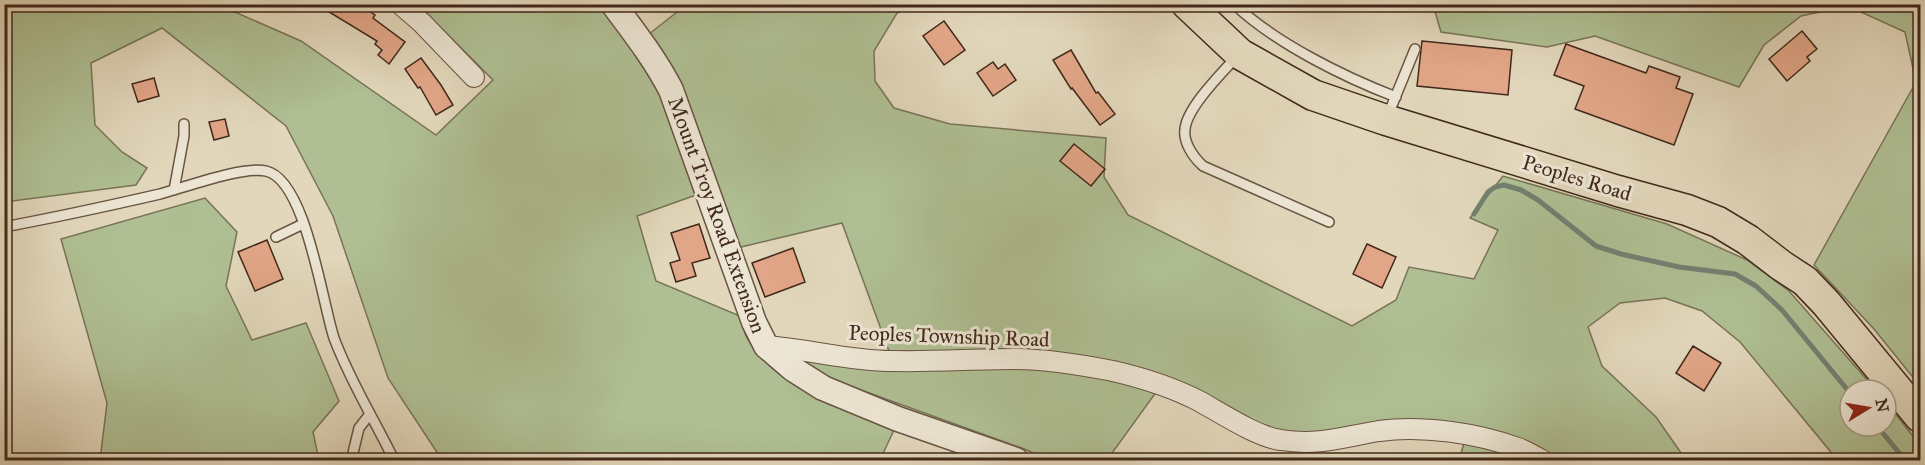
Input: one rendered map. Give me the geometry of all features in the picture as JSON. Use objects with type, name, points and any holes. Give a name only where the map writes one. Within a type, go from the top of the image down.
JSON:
[{"type":"main road","name":"Peoples Road","points":[[1188,4],[1240,54],[1313,95],[1391,109],[1618,191],[1687,210],[1718,222],[1805,280],[1920,417]]},
{"type":"street","points":[[400,4],[422,23],[474,77]]},
{"type":"street","name":"Mount Troy Road Extension","points":[[613,4],[659,67],[671,90],[754,322],[766,346],[793,369],[823,388],[898,418],[1016,460]]},
{"type":"street","name":"Peoples Township Road","points":[[766,346],[837,357],[891,362],[1017,358],[1114,371],[1159,384],[1196,399],[1257,432],[1277,440],[1317,443],[1380,431],[1421,429],[1486,439],[1519,448],[1542,460]]},
{"type":"lane","points":[[1234,4],[1261,27],[1361,84],[1391,109],[1415,50]]},
{"type":"lane","points":[[1240,54],[1209,88],[1186,123],[1184,131],[1192,154],[1203,166],[1329,222]]},
{"type":"lane","points":[[174,190],[184,124]]},
{"type":"lane","points":[[4,227],[174,190],[241,171],[254,169],[268,171],[291,191],[313,251],[334,337],[356,389],[394,460]]},
{"type":"lane","points":[[276,237],[303,224]]},
{"type":"lane","points":[[353,453],[359,428],[370,414]]},
{"type":"green space","points":[[4,5],[219,5],[301,41],[436,135],[493,80],[418,5],[600,5],[653,71],[696,195],[637,216],[656,281],[740,316],[747,338],[760,356],[793,384],[833,405],[894,430],[880,460],[442,460],[388,378],[333,216],[286,126],[162,28],[91,63],[95,125],[122,152],[147,168],[136,185],[5,202]]},
{"type":"green space","points":[[686,5],[916,5],[897,13],[874,51],[875,81],[894,108],[950,124],[1106,138],[1104,177],[1128,215],[1352,326],[1396,300],[1409,267],[1474,279],[1498,230],[1470,218],[1503,176],[1667,224],[1747,260],[1789,291],[1865,378],[1838,378],[1838,438],[1898,438],[1898,417],[1920,445],[1920,460],[1834,460],[1830,451],[1740,342],[1702,311],[1665,298],[1620,303],[1588,327],[1602,366],[1656,417],[1686,460],[1556,460],[1518,443],[1472,429],[1316,436],[1290,435],[1026,351],[889,351],[842,223],[737,248],[687,98],[668,60],[649,34]]},
{"type":"green space","points":[[1433,5],[1920,5],[1920,386],[1874,329],[1814,265],[1916,82],[1905,32],[1848,6],[1801,16],[1764,45],[1739,87],[1595,36],[1547,47],[1441,32]]},
{"type":"green space","points":[[205,198],[237,232],[226,286],[252,340],[306,323],[339,401],[313,432],[319,460],[100,460],[107,403],[61,239]]},
{"type":"green space","points":[[794,357],[1067,371],[1157,391],[1107,460],[1047,460],[1027,450],[825,377]]},
{"type":"green space","points":[[1464,443],[1516,456],[1525,460],[1459,460]]},
{"type":"building","points":[[316,4],[373,4],[369,11],[375,15],[373,18],[405,42],[389,64],[378,55],[382,50],[375,44],[377,41]]},
{"type":"building","points":[[944,21],[965,50],[944,65],[923,36]]},
{"type":"building","points":[[1802,31],[1817,49],[1807,57],[1810,61],[1787,81],[1769,59]]},
{"type":"building","points":[[1422,41],[1512,50],[1508,95],[1417,86]]},
{"type":"building","points":[[1566,44],[1646,73],[1649,66],[1680,77],[1676,88],[1693,94],[1674,145],[1575,109],[1584,86],[1554,75]]},
{"type":"building","points":[[1071,50],[1096,93],[1098,92],[1115,114],[1100,125],[1071,89],[1053,60]]},
{"type":"building","points":[[421,58],[453,105],[436,115],[420,87],[418,88],[405,69]]},
{"type":"building","points":[[993,62],[998,69],[1005,64],[1016,80],[993,96],[977,73]]},
{"type":"building","points":[[154,78],[159,96],[138,102],[132,84]]},
{"type":"building","points":[[225,119],[229,136],[214,140],[209,122]]},
{"type":"building","points":[[1074,144],[1105,169],[1091,186],[1060,161]]},
{"type":"building","points":[[699,224],[710,258],[692,263],[696,276],[676,282],[670,263],[680,260],[671,233]]},
{"type":"building","points":[[267,240],[283,279],[255,291],[238,252]]},
{"type":"building","points":[[1367,244],[1396,257],[1382,288],[1353,274]]},
{"type":"building","points":[[793,248],[805,282],[765,297],[752,263]]},
{"type":"building","points":[[1693,346],[1721,363],[1704,391],[1676,373]]},
{"type":"waterway","points":[[1474,214],[1488,192],[1504,185],[1521,190],[1538,200],[1596,246],[1679,267],[1735,274],[1756,286],[1782,310],[1838,378]]},
{"type":"waterway","points":[[1887,438],[1905,460]]}]
